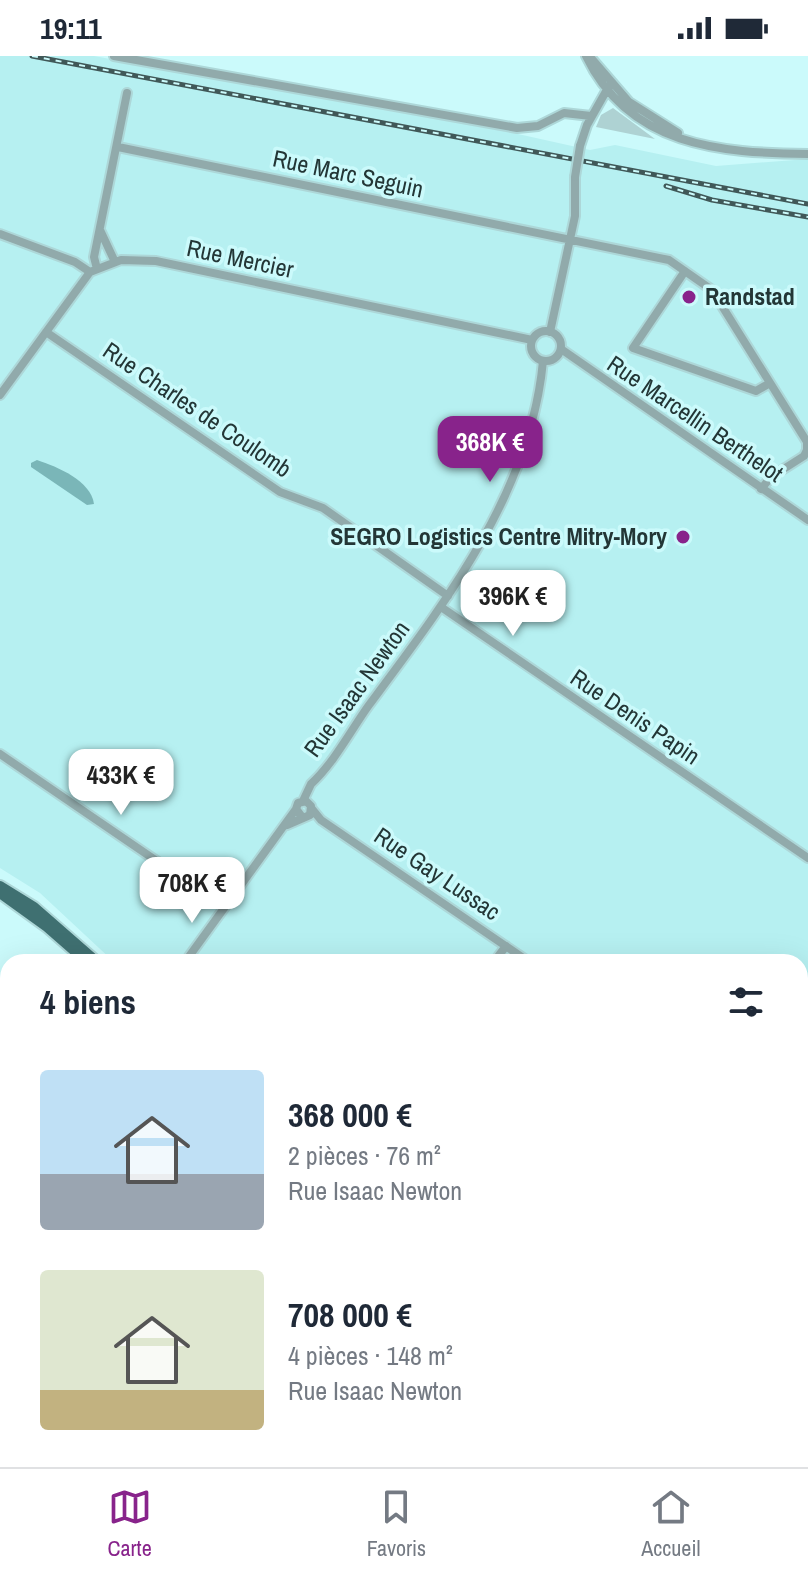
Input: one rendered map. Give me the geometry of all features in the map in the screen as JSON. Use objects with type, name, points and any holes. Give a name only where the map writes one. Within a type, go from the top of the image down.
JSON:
[{"type":"main road","points":[[0,886],[34,907],[88,954]]},
{"type":"main road","points":[[0,893],[78,954]]},
{"type":"street","points":[[114,56],[517,128],[538,126],[564,113],[592,114],[617,95]]},
{"type":"street","points":[[588,56],[617,95],[651,118],[704,145],[751,153],[808,154]]},
{"type":"street","points":[[550,332],[575,216],[575,177],[580,146],[592,114],[609,86]]},
{"type":"street","points":[[0,395],[94,270],[127,93]]},
{"type":"street","name":"Rue Marc Seguin","points":[[118,147],[669,260],[712,290],[808,445],[804,456],[771,477],[761,489]]},
{"type":"street","points":[[100,227],[104,243],[115,262]]},
{"type":"street","points":[[0,234],[94,270]]},
{"type":"street","name":"Rue Mercier","points":[[94,270],[134,259],[156,261],[532,340]]},
{"type":"street","points":[[685,271],[633,348],[756,391],[770,383]]},
{"type":"street","name":"Rue Charles de Coulomb","points":[[46,332],[280,492],[323,508],[448,596]]},
{"type":"street","points":[[550,332],[560,339],[561,349],[552,360],[543,361],[531,351],[532,340],[538,333],[550,332]]},
{"type":"street","name":"Rue Marcellin Berthelot","points":[[561,349],[808,520]]},
{"type":"street","name":"Rue Isaac Newton","points":[[191,954],[280,830],[305,810],[316,779],[441,607],[485,535],[525,446],[543,361]]},
{"type":"street","name":"Rue Denis Papin","points":[[441,607],[808,858]]},
{"type":"street","points":[[0,754],[224,907]]},
{"type":"street","name":"Rue Gay Lussac","points":[[305,810],[518,954]]},
{"type":"street","points":[[500,954],[506,946]]},
{"type":"shaded area","points":[[0,56],[94,56],[509,132],[590,150],[615,145],[716,166],[808,159],[808,954],[105,954],[40,893],[0,868]]},
{"type":"shaded area","points":[[613,108],[655,139],[596,127],[601,115]]},
{"type":"shaded area","points":[[37,460],[80,482],[87,488],[94,504],[87,505],[31,467],[31,463]]},
{"type":"railway","points":[[32,56],[808,204]]},
{"type":"railway","points":[[666,186],[712,200],[808,217]]},
{"type":"place","name":"Randstad","points":[[689,297]]},
{"type":"place","name":"SEGRO Logistics Centre Mitry-Mory","points":[[683,537]]}]
